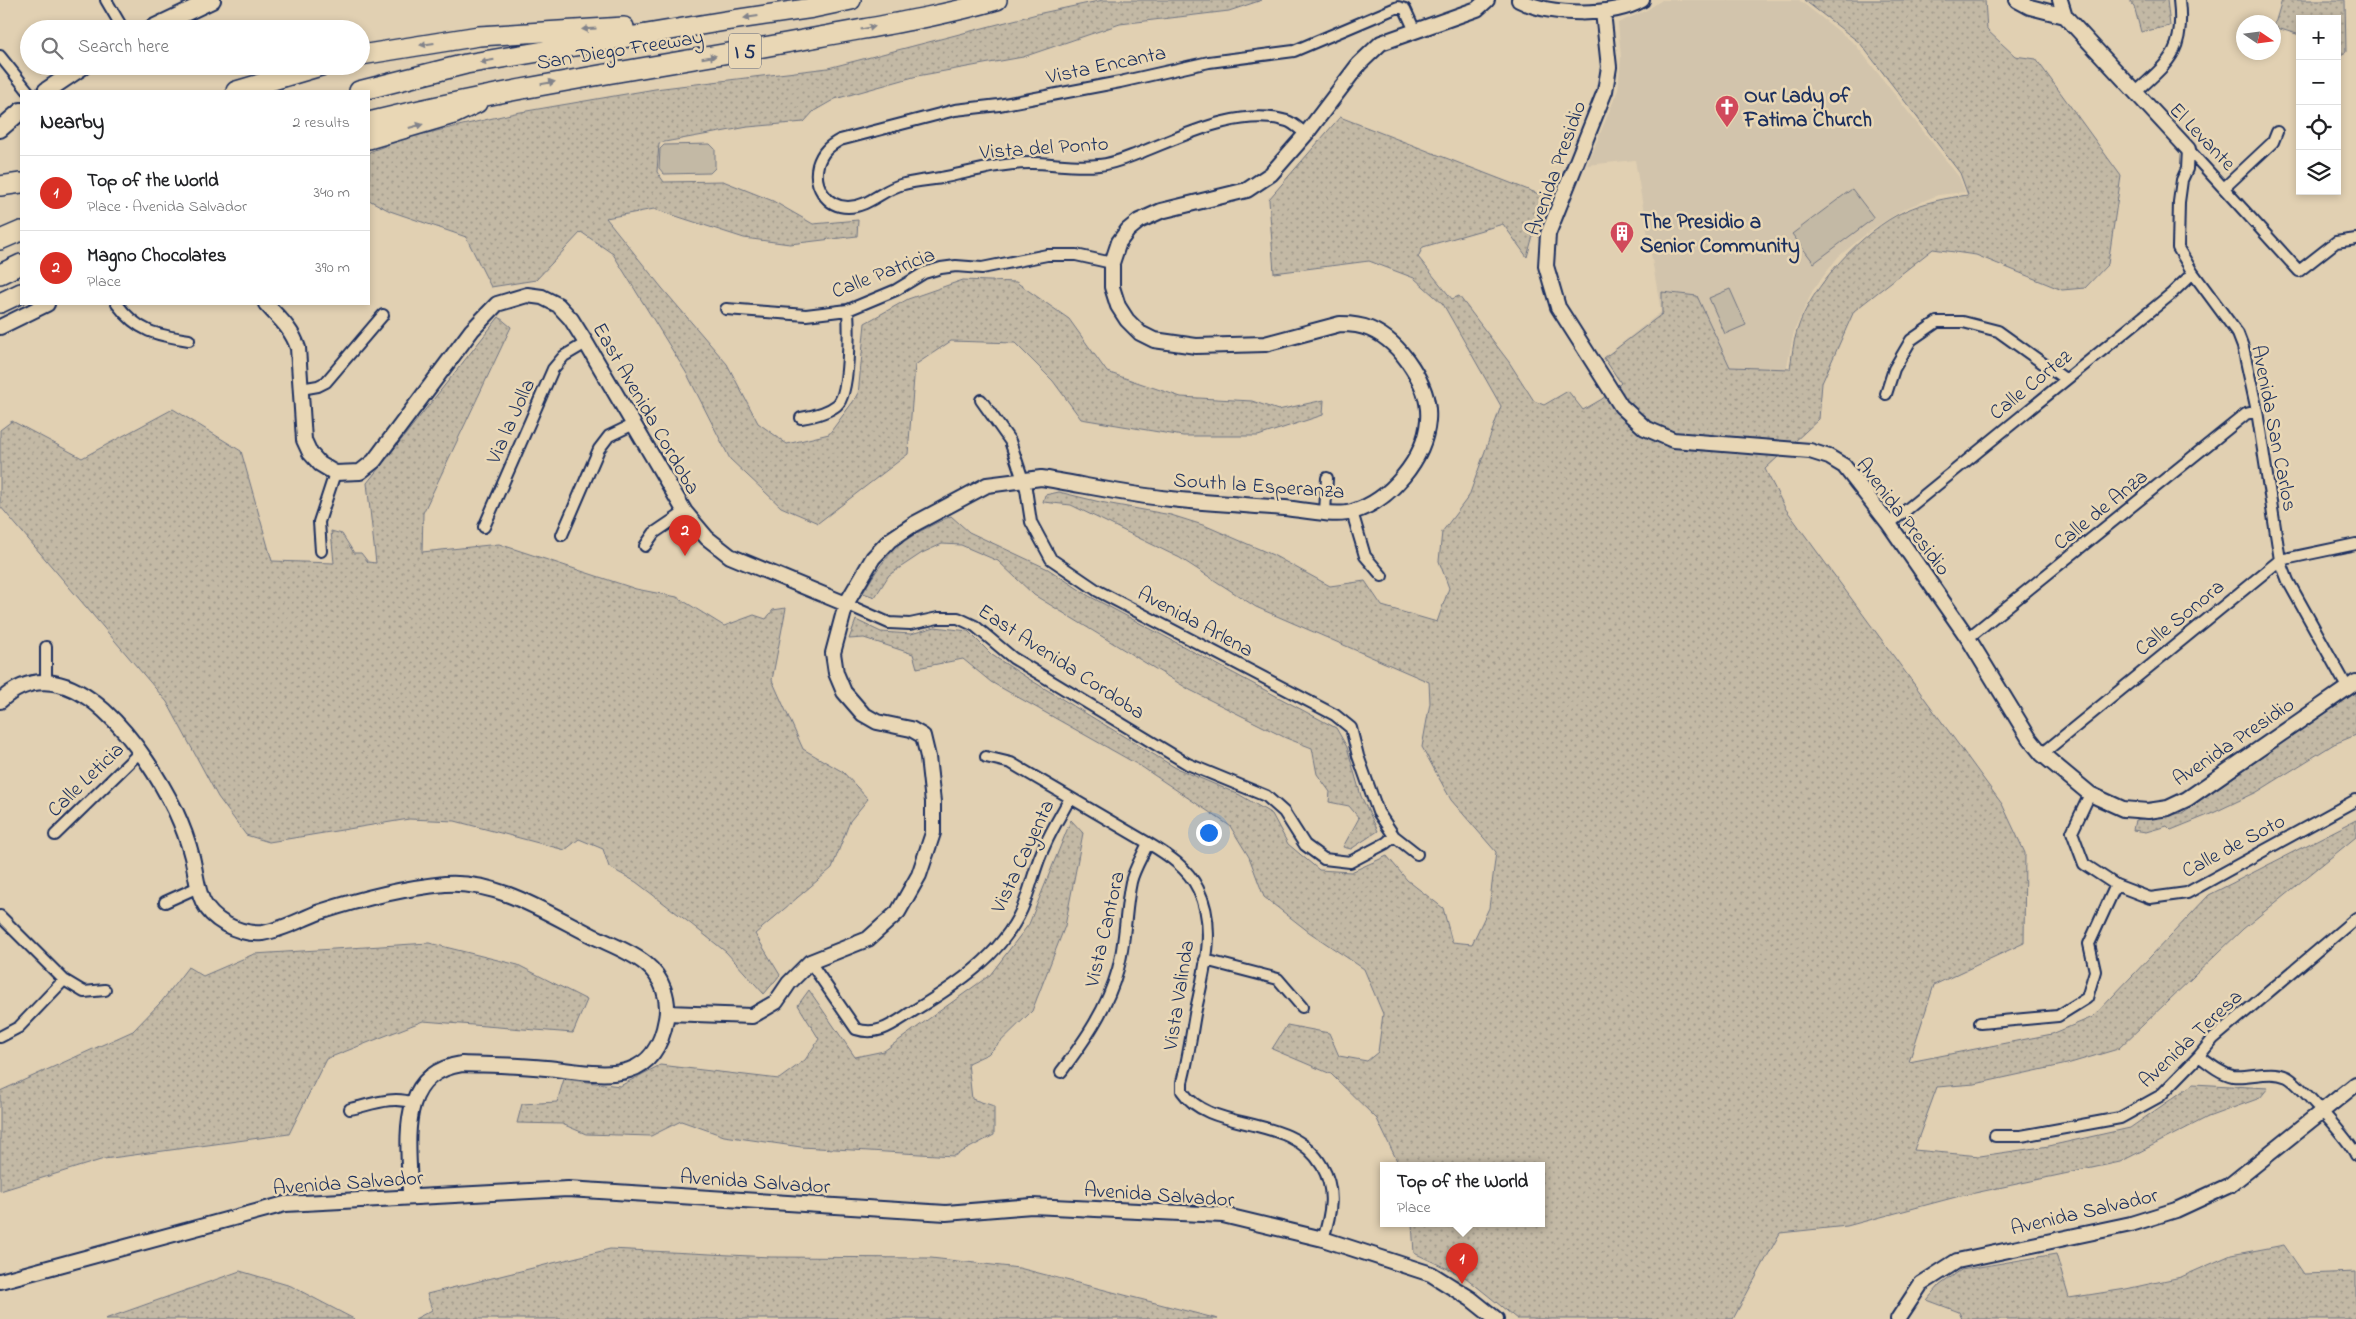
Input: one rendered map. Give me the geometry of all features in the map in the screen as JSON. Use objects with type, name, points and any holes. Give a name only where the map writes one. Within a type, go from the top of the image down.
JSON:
[{"type":"highway","points":[[813,8],[835,0]]},
{"type":"highway","name":"San Diego Freeway","points":[[363,90],[466,64],[813,8],[851,0]]},
{"type":"highway","name":"San Diego Freeway","points":[[370,122],[500,92],[709,58],[932,16],[996,1]]},
{"type":"highway","points":[[370,54],[480,36],[725,21]]},
{"type":"highway","points":[[239,90],[290,75]]},
{"type":"highway","points":[[370,139],[454,114],[500,92]]},
{"type":"highway","points":[[0,186],[20,183]]},
{"type":"highway","points":[[0,240],[20,231]]},
{"type":"highway","points":[[0,274],[20,264]]},
{"type":"highway","points":[[0,303],[20,293]]},
{"type":"main road","points":[[170,20],[212,0]]},
{"type":"main road","points":[[47,90],[69,75]]},
{"type":"main road","points":[[0,129],[20,112]]},
{"type":"street","points":[[106,0],[117,20]]},
{"type":"street","name":"South la Esperanza","points":[[810,962],[868,939],[898,912],[919,875],[933,833],[932,793],[928,757],[923,736],[911,729],[877,722],[863,714],[844,692],[836,673],[833,653],[846,604],[873,558],[890,540],[914,524],[988,486],[1023,479],[1041,478],[1170,499],[1325,512],[1352,512],[1385,494],[1398,483],[1424,440],[1428,419],[1426,398],[1405,358],[1388,340],[1370,329],[1340,324],[1265,344],[1196,346],[1154,340],[1140,334],[1126,320],[1118,306],[1112,287],[1112,263],[1119,242],[1138,221],[1161,211],[1247,190],[1271,174],[1306,134],[1371,52],[1381,43],[1477,9],[1487,0]]},
{"type":"street","points":[[1519,0],[1547,9],[1603,12],[1642,0]]},
{"type":"street","points":[[2017,0],[2041,10],[2065,16]]},
{"type":"street","points":[[2041,10],[2053,0]]},
{"type":"street","points":[[2060,0],[2065,16]]},
{"type":"street","points":[[2135,94],[2169,61],[2180,31],[2179,0]]},
{"type":"street","name":"Vista Encanta","points":[[818,185],[816,174],[818,164],[829,146],[840,140],[912,121],[955,110],[999,105],[1111,84],[1208,62],[1294,51],[1398,8],[1405,9],[1415,31]]},
{"type":"street","name":"Avenida Presidio","points":[[1603,12],[1609,67],[1605,90],[1548,234],[1546,266],[1558,307],[1621,406],[1645,428],[1673,440],[1810,451],[1829,457],[1844,466],[1889,524],[1968,638],[2029,738],[2042,754],[2090,794],[2123,809],[2148,811],[2168,808],[2188,799],[2351,684]]},
{"type":"street","name":"El Levante","points":[[2065,16],[2299,271],[2336,242],[2356,239]]},
{"type":"street","points":[[0,56],[27,90]]},
{"type":"street","name":"Vista del Ponto","points":[[818,185],[821,193],[830,200],[848,207],[872,200],[890,188],[902,184],[988,166],[1030,163],[1080,166],[1113,163],[1207,126],[1225,121],[1262,118],[1288,121],[1306,134]]},
{"type":"street","points":[[2224,188],[2273,142],[2277,132]]},
{"type":"street","name":"Avenida San Carlos","points":[[2188,149],[2187,169],[2181,187],[2178,248],[2238,334],[2243,347],[2257,411],[2280,560],[2288,581],[2351,684]]},
{"type":"street","name":"Calle Patricia","points":[[726,309],[806,315],[848,310],[896,290],[924,273],[941,268],[956,266],[982,268],[1047,255],[1076,255],[1112,263]]},
{"type":"street","name":"Calle Cortez","points":[[1889,524],[2170,295],[2193,272]]},
{"type":"street","name":"East Avenida Cordoba","points":[[335,473],[360,472],[374,461],[472,330],[497,304],[527,295],[542,297],[558,305],[571,319],[684,512],[707,538],[730,556],[889,623],[910,624],[938,618],[958,618],[976,626],[1013,658],[1188,764],[1266,796],[1284,812],[1305,845],[1324,859],[1350,862],[1386,843],[1394,836]]},
{"type":"street","points":[[0,327],[45,305]]},
{"type":"street","points":[[118,305],[140,328],[158,335],[189,340]]},
{"type":"street","points":[[267,305],[288,326],[294,337],[301,389],[304,440],[320,464],[335,473],[319,522],[318,536],[321,551]]},
{"type":"street","points":[[801,418],[818,416],[839,404],[845,388],[848,310]]},
{"type":"street","points":[[301,389],[318,386],[326,382],[383,315]]},
{"type":"street","points":[[1886,394],[1894,369],[1911,340],[1938,322],[1963,322],[1998,331],[2065,380]]},
{"type":"street","name":"Via la Jolla","points":[[484,527],[553,369],[564,356],[586,343]]},
{"type":"street","name":"Avenida Arlena","points":[[981,400],[1010,441],[1023,479],[1031,522],[1051,559],[1098,591],[1335,715],[1351,728],[1378,812],[1394,836],[1417,854]]},
{"type":"street","name":"Calle de Anza","points":[[1968,638],[2246,414],[2257,411]]},
{"type":"street","points":[[562,535],[599,448],[610,436],[634,424]]},
{"type":"street","points":[[1325,512],[1327,478]]},
{"type":"street","points":[[645,546],[654,533],[684,512]]},
{"type":"street","points":[[1352,512],[1365,556],[1382,576]]},
{"type":"street","name":"Calle Sonora","points":[[2042,754],[2280,560],[2356,544]]},
{"type":"street","points":[[46,647],[46,682]]},
{"type":"street","points":[[0,701],[18,688],[32,683],[46,682],[62,684],[77,690],[90,699],[141,751],[175,810],[192,857],[196,888],[204,906],[216,918],[240,931],[260,933],[279,929],[320,912],[407,889],[448,884],[478,886],[506,894],[643,962],[660,980],[664,990],[667,1013],[662,1035],[652,1054],[636,1068],[609,1075],[542,1068],[462,1064],[450,1066],[435,1073],[424,1082],[413,1103],[409,1116],[410,1196]]},
{"type":"street","name":"Calle Leticia","points":[[55,835],[141,751]]},
{"type":"street","name":"Vista Valinda","points":[[986,757],[1011,763],[1148,843],[1168,856],[1188,873],[1199,890],[1208,924],[1205,960],[1182,1082],[1182,1091],[1196,1106],[1215,1114],[1278,1132],[1301,1142],[1316,1156],[1326,1172],[1331,1192],[1332,1209],[1323,1239]]},
{"type":"street","name":"Calle de Soto","points":[[2090,794],[2072,832],[2084,864],[2116,885],[2150,898],[2186,893],[2356,800]]},
{"type":"street","name":"Vista Cayenta","points":[[810,962],[856,1029],[869,1033],[883,1029],[955,986],[983,961],[1003,939],[1021,911],[1044,846],[1070,798]]},
{"type":"street","name":"Vista Cantora","points":[[1060,1072],[1087,1038],[1106,1004],[1118,968],[1127,923],[1131,881],[1148,843]]},
{"type":"street","points":[[1980,1023],[2058,1016],[2087,998],[2095,971],[2089,944],[2116,885]]},
{"type":"street","points":[[165,902],[196,888]]},
{"type":"street","points":[[0,916],[64,980],[84,992],[105,990]]},
{"type":"street","name":"Avenida Teresa","points":[[1995,1136],[2020,1136],[2120,1118],[2160,1096],[2213,1039],[2356,918]]},
{"type":"street","points":[[1205,960],[1278,979],[1302,1007]]},
{"type":"street","points":[[667,1013],[752,1016],[776,1002],[789,983],[810,962]]},
{"type":"street","points":[[0,1037],[19,1027],[64,980]]},
{"type":"street","points":[[2199,1056],[2231,1076],[2276,1074],[2287,1077],[2296,1084],[2322,1113],[2356,1155]]},
{"type":"street","name":"Avenida Salvador","points":[[1898,1319],[1921,1284],[1957,1261],[2131,1224],[2176,1210],[2230,1185],[2356,1084]]},
{"type":"street","points":[[350,1109],[389,1100],[404,1100],[413,1103]]},
{"type":"street","name":"Avenida Salvador","points":[[0,1281],[285,1204],[568,1189],[946,1213],[1032,1206],[1223,1215],[1323,1239],[1431,1274],[1471,1299],[1496,1319]]},
{"type":"shaded area","points":[[1103,0],[1262,0],[1229,11],[1120,24],[1023,57],[917,76],[835,99],[814,111],[804,122],[748,127],[659,143],[657,172],[664,182],[723,181],[773,201],[813,224],[858,220],[857,236],[790,244],[744,238],[654,209],[606,218],[662,288],[727,364],[758,423],[787,444],[829,434],[858,395],[865,323],[908,299],[963,280],[1016,282],[1069,319],[1107,372],[1181,397],[1252,401],[1278,410],[1324,400],[1323,415],[1258,436],[1183,436],[1081,419],[1053,381],[1015,343],[951,341],[915,365],[908,454],[818,523],[781,507],[730,459],[687,374],[613,254],[581,232],[536,280],[491,287],[466,237],[390,211],[370,201],[370,152],[406,138],[515,113],[655,89],[828,68],[1037,14]]},
{"type":"shaded area","points":[[1662,0],[1799,0],[1855,44],[1959,177],[1965,192],[1938,195],[1904,209],[1871,230],[1838,257],[1813,290],[1794,331],[1782,391],[1637,409],[1603,358],[1661,312],[1635,160],[1587,165],[1618,90],[1621,57],[1618,23],[1647,10]]},
{"type":"shaded area","points":[[1804,0],[1985,0],[1987,30],[2015,56],[2036,59],[2121,176],[2108,264],[2085,288],[2062,290],[1976,255],[1933,249],[1854,311],[1822,383],[1819,419],[1765,469],[1785,508],[2002,804],[2025,853],[2024,943],[1934,985],[1909,1062],[2052,1034],[2093,1017],[2209,895],[2356,820],[2356,837],[2243,929],[2118,1049],[2067,1064],[1975,1084],[1937,1087],[1914,1150],[1980,1156],[2049,1146],[2130,1128],[2193,1084],[2268,1088],[2260,1098],[2208,1117],[2120,1162],[1956,1197],[1847,1226],[1780,1233],[1733,1319],[1517,1319],[1465,1277],[1414,1253],[1412,1227],[1545,1227],[1545,1162],[1398,1162],[1377,1119],[1331,1074],[1272,1049],[1287,1025],[1329,1033],[1339,1056],[1367,1061],[1378,1052],[1383,1014],[1364,969],[1309,932],[1264,897],[1249,857],[1230,826],[1142,767],[991,682],[963,659],[917,668],[913,654],[864,638],[849,639],[856,620],[881,632],[911,634],[935,627],[968,631],[992,655],[1176,768],[1240,795],[1272,814],[1288,844],[1319,870],[1351,872],[1387,856],[1407,880],[1443,908],[1452,942],[1472,944],[1489,908],[1496,852],[1451,800],[1422,747],[1430,703],[1429,682],[1256,607],[1180,558],[1071,505],[1043,502],[1045,495],[1059,492],[1100,502],[1171,515],[1206,526],[1273,555],[1330,586],[1365,581],[1382,606],[1437,622],[1449,588],[1439,561],[1442,532],[1469,496],[1501,406],[1443,304],[1414,278],[1369,261],[1274,273],[1269,199],[1340,117],[1544,196],[1527,257],[1503,224],[1423,247],[1418,257],[1452,299],[1459,296],[1509,362],[1534,401],[1544,405],[1568,391],[1583,410],[1602,399],[1621,383],[1604,358],[1662,314],[1662,292],[1697,296],[1730,367],[1790,369],[1796,336],[1813,296],[1840,262],[1856,246],[1872,232],[1905,211],[1920,205],[1968,195],[1960,173],[1860,43]]},
{"type":"shaded area","points":[[2129,0],[2167,0],[2170,26],[2141,32],[2134,6]]},
{"type":"shaded area","points":[[2282,0],[2345,0],[2346,52],[2341,55],[2341,15],[2296,15],[2296,34],[2281,29],[2281,15],[2278,15]]},
{"type":"shaded area","points":[[710,144],[715,149],[715,168],[710,173],[664,174],[659,168],[660,149],[664,145]]},
{"type":"shaded area","points":[[1852,189],[1874,218],[1814,263],[1792,234]]},
{"type":"shaded area","points":[[1730,289],[1746,325],[1725,334],[1709,298]]},
{"type":"shaded area","points":[[499,317],[511,327],[423,513],[422,552],[499,544],[636,589],[677,597],[724,626],[754,615],[766,619],[773,610],[786,608],[772,680],[803,749],[843,772],[868,799],[850,821],[832,868],[755,934],[780,975],[764,994],[726,952],[636,882],[609,867],[603,849],[579,839],[565,850],[455,821],[409,819],[269,842],[246,835],[218,797],[167,702],[0,506],[0,430],[12,421],[82,458],[173,409],[241,451],[272,561],[334,563],[331,531],[342,534],[354,553],[361,553],[368,562],[376,563],[367,483]]},
{"type":"shaded area","points":[[951,516],[969,532],[1048,569],[1089,596],[1336,728],[1347,747],[1361,796],[1378,831],[1351,849],[1343,847],[1359,818],[1349,806],[1329,802],[1330,792],[1317,774],[1312,748],[1286,738],[1190,690],[1034,595],[998,561],[961,545],[942,544],[922,553],[889,575],[875,597],[863,593],[881,565],[899,546],[921,531]]},
{"type":"shaded area","points":[[2356,692],[2356,735],[2334,744],[2257,792],[2213,813],[2171,830],[2167,826],[2146,832],[2133,830],[2135,820],[2182,813]]},
{"type":"shaded area","points":[[1071,820],[1083,833],[1065,926],[1032,1011],[988,1054],[968,1063],[972,1099],[994,1106],[994,1135],[954,1156],[801,1147],[724,1136],[681,1121],[651,1136],[586,1134],[562,1124],[517,1123],[522,1104],[557,1102],[564,1079],[620,1086],[660,1065],[779,1079],[805,1060],[819,1039],[798,1005],[809,990],[855,1057],[884,1051],[990,975],[1029,924]]},
{"type":"shaded area","points":[[429,943],[518,965],[587,1000],[573,1033],[423,1021],[326,1059],[289,1134],[104,1159],[0,1191],[0,1091],[133,1031],[162,1001],[188,967],[203,976],[254,954]]},
{"type":"shaded area","points":[[2284,1245],[2304,1274],[2356,1272],[2356,1319],[1962,1319],[1959,1312],[1927,1300],[1940,1285],[1961,1270],[2056,1254],[2069,1298],[2126,1289],[2181,1277],[2231,1255]]},
{"type":"shaded area","points":[[610,1249],[770,1257],[931,1258],[1019,1268],[1218,1319],[415,1319],[432,1310],[427,1294]]},
{"type":"shaded area","points":[[240,1271],[291,1286],[354,1319],[105,1319]]},
{"type":"place","name":"Our Lady of Fatima Church","points":[[1727,128]]},
{"type":"place","name":"The Presidio a Senior Community","points":[[1622,254]]},
{"type":"place","name":"Magno Chocolates","points":[[685,556]]},
{"type":"place","name":"Top of the World","points":[[1462,1284]]}]
